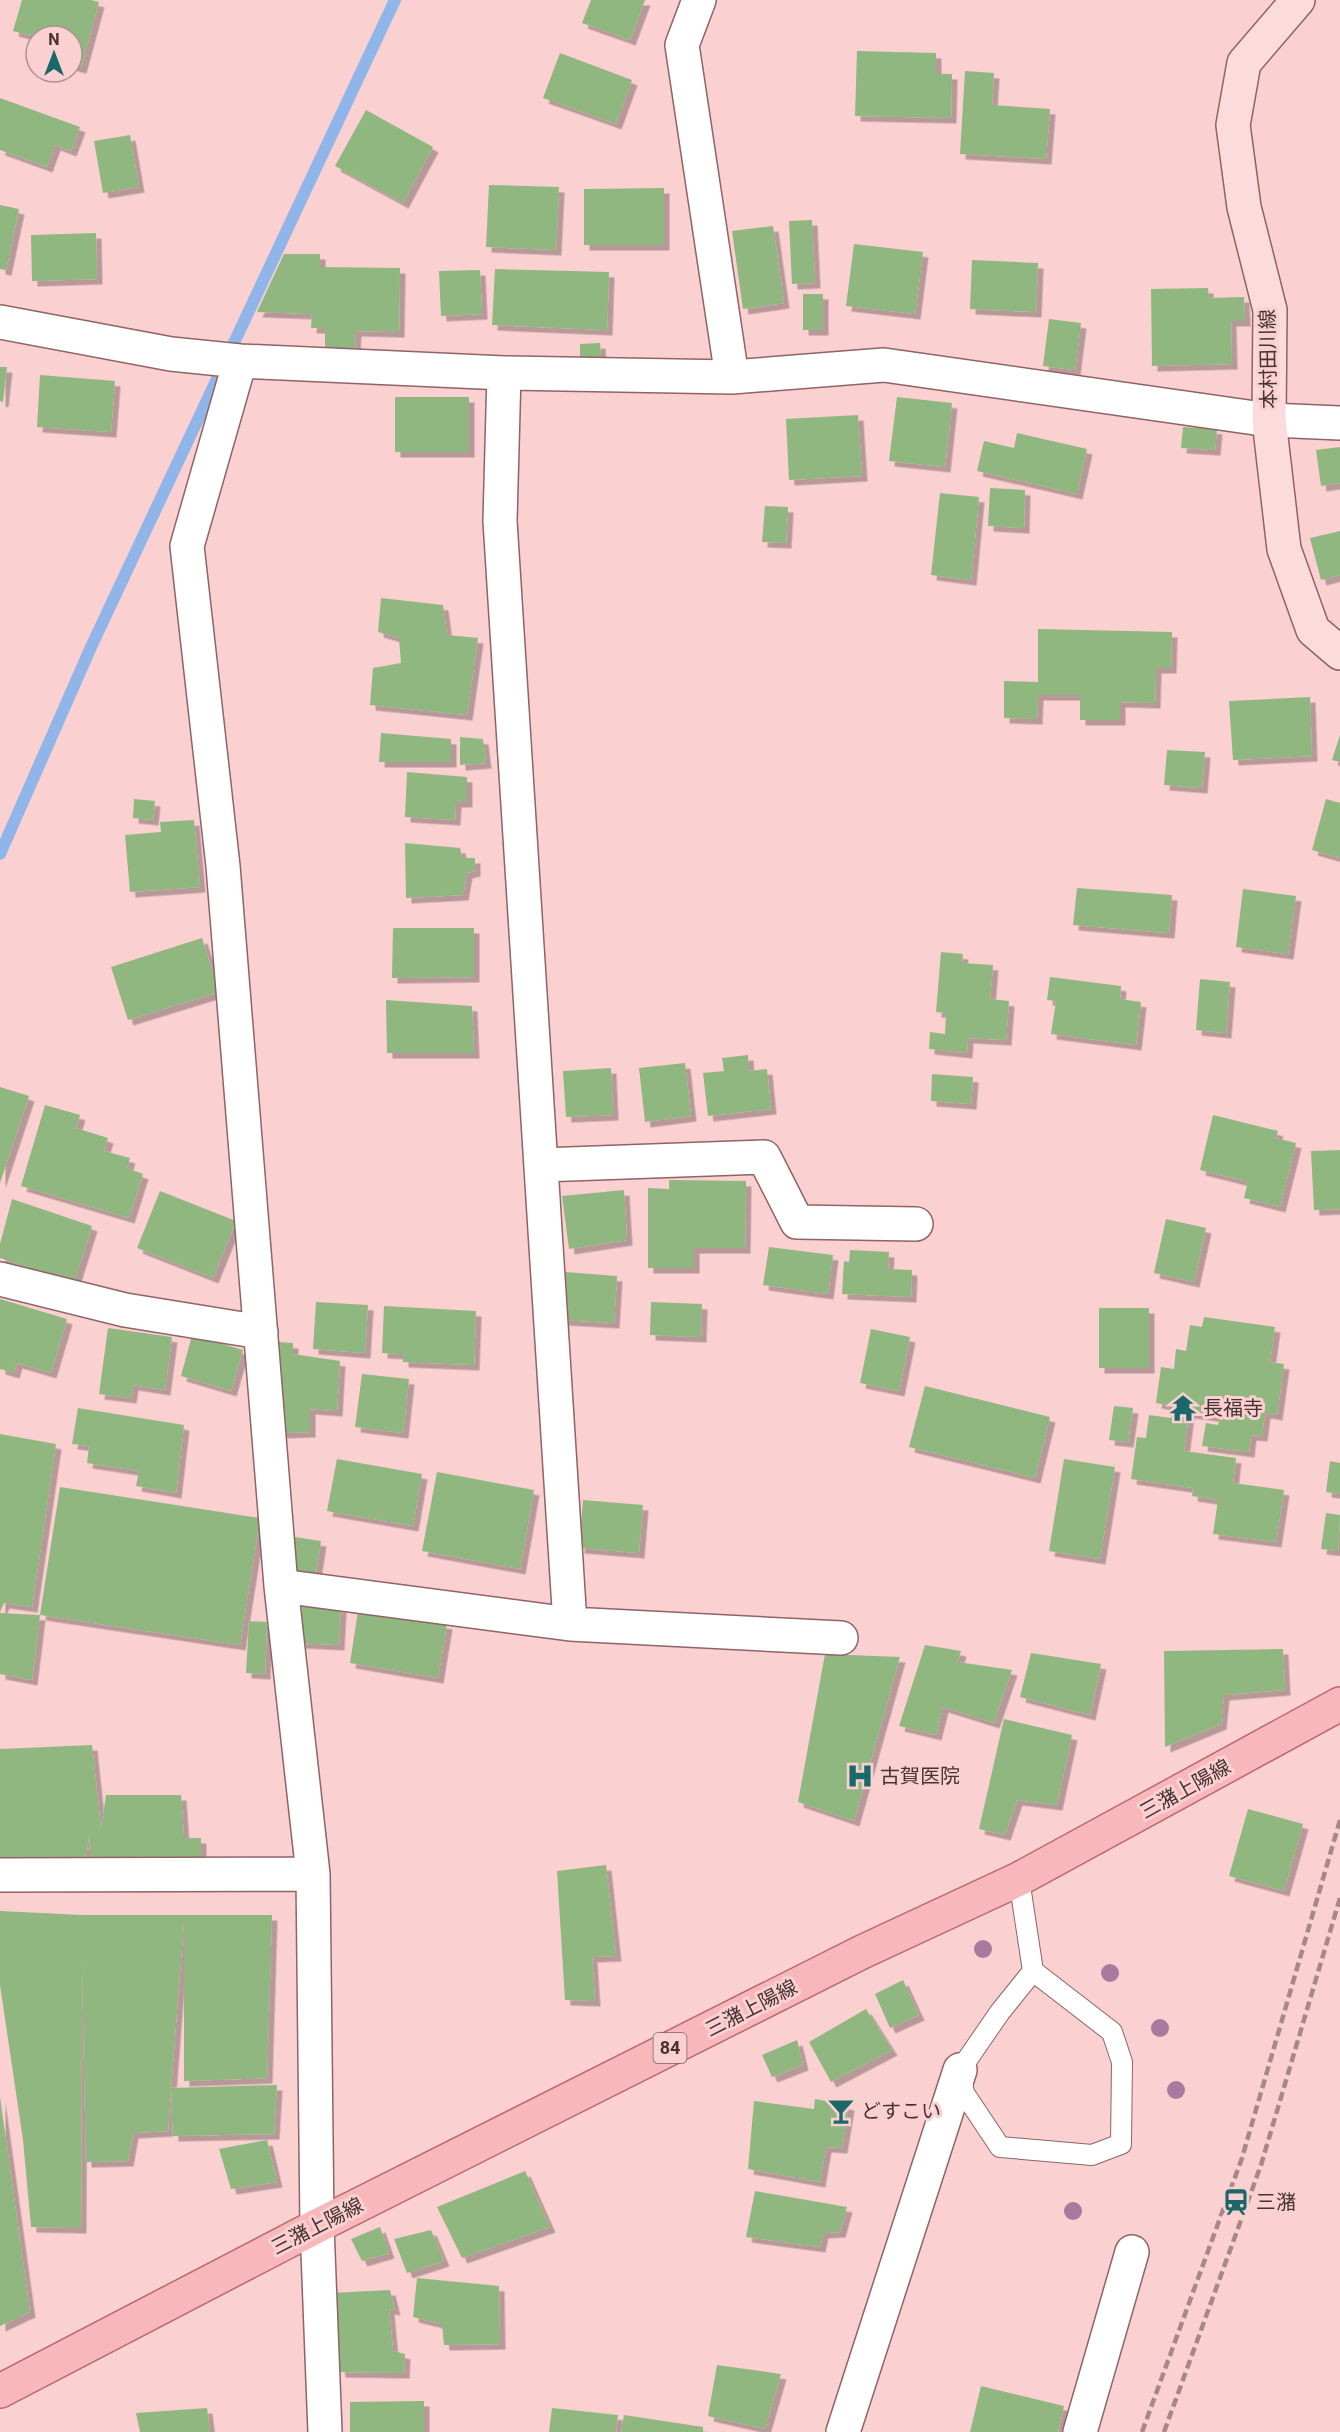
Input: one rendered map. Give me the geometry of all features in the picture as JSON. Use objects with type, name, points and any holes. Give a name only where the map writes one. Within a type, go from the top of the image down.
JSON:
[{"type":"main road","name":"本村田川線","points":[[1298,0],[1244,63],[1233,125],[1244,207],[1270,310],[1269,420],[1284,549],[1313,630],[1340,653]]},
{"type":"main road","name":"三潴上陽線","points":[[0,2391],[317,2226],[862,1952],[1019,1879],[1340,1704]]},
{"type":"street","points":[[699,0],[682,45],[732,377]]},
{"type":"street","points":[[0,322],[171,354],[240,361],[504,373],[732,377],[884,365],[1269,420],[1340,423]]},
{"type":"street","points":[[240,361],[187,546],[223,866],[281,1586],[313,1874],[317,2226],[325,2432]]},
{"type":"street","points":[[504,373],[500,520],[570,1624]]},
{"type":"street","points":[[541,1165],[764,1157],[797,1222],[916,1224]]},
{"type":"street","points":[[0,1279],[125,1310],[261,1332]]},
{"type":"street","points":[[281,1586],[570,1624],[841,1638]]},
{"type":"street","points":[[0,1875],[313,1874]]},
{"type":"street","points":[[843,2432],[960,2070]]},
{"type":"street","points":[[1080,2432],[1132,2252]]},
{"type":"lane","points":[[1019,1879],[1034,1971],[1112,2032],[1122,2062],[1121,2144],[1092,2155],[1000,2147],[964,2093],[960,2070],[1000,2012],[1034,1971]]},
{"type":"building","points":[[22,0],[99,2],[84,57],[84,24],[24,24],[24,34],[13,31]]},
{"type":"building","points":[[591,0],[645,0],[630,40],[582,23]]},
{"type":"building","points":[[857,51],[936,53],[936,74],[952,74],[951,118],[855,116]]},
{"type":"building","points":[[560,53],[632,80],[616,124],[543,98]]},
{"type":"building","points":[[965,71],[994,73],[992,105],[1050,109],[1046,159],[960,154]]},
{"type":"building","points":[[0,98],[80,127],[71,151],[55,145],[47,167],[0,150]]},
{"type":"building","points":[[366,110],[433,147],[403,203],[335,166]]},
{"type":"building","points":[[130,135],[139,187],[103,193],[94,141]]},
{"type":"building","points":[[489,185],[559,187],[556,250],[486,247]]},
{"type":"building","points":[[664,188],[664,245],[584,245],[584,189]]},
{"type":"building","points":[[0,205],[19,209],[6,270],[0,269]]},
{"type":"building","points":[[812,220],[815,283],[792,284],[789,221]]},
{"type":"building","points":[[773,226],[784,303],[743,309],[732,231]]},
{"type":"building","points":[[96,233],[97,279],[32,281],[31,235]]},
{"type":"building","points":[[854,244],[923,252],[915,314],[846,306]]},
{"type":"building","points":[[284,254],[320,254],[320,267],[400,268],[399,332],[356,331],[355,349],[325,348],[325,328],[311,328],[312,314],[257,312]]},
{"type":"building","points":[[972,260],[1038,263],[1036,312],[970,309]]},
{"type":"building","points":[[495,269],[609,272],[607,330],[492,325]]},
{"type":"building","points":[[480,270],[482,314],[441,316],[439,271]]},
{"type":"building","points":[[1208,288],[1209,298],[1244,297],[1245,321],[1231,321],[1232,364],[1152,366],[1151,289]]},
{"type":"building","points":[[803,294],[823,294],[823,330],[803,330]]},
{"type":"building","points":[[1049,319],[1081,323],[1075,370],[1043,366]]},
{"type":"building","points":[[600,343],[601,357],[580,358],[580,344]]},
{"type":"building","points":[[0,367],[7,367],[3,402],[0,401]]},
{"type":"building","points":[[40,375],[115,381],[111,432],[37,427]]},
{"type":"building","points":[[395,397],[469,397],[469,452],[395,452]]},
{"type":"building","points":[[897,397],[952,403],[945,467],[889,461]]},
{"type":"building","points":[[858,415],[862,476],[789,480],[786,419]]},
{"type":"building","points":[[1183,427],[1217,429],[1215,450],[1181,448]]},
{"type":"building","points":[[1017,433],[1087,449],[1077,494],[977,471],[984,441],[1014,448]]},
{"type":"building","points":[[1340,447],[1340,483],[1321,486],[1316,450]]},
{"type":"building","points":[[990,488],[1025,490],[1024,528],[988,526]]},
{"type":"building","points":[[940,493],[979,497],[971,580],[931,575]]},
{"type":"building","points":[[765,506],[788,507],[786,543],[762,542]]},
{"type":"building","points":[[1340,531],[1340,575],[1321,580],[1310,538]]},
{"type":"building","points":[[381,598],[443,605],[447,635],[478,638],[467,715],[370,705],[373,668],[401,663],[399,638],[378,632]]},
{"type":"building","points":[[1038,629],[1172,632],[1171,668],[1156,668],[1155,703],[1120,702],[1120,720],[1080,720],[1080,695],[1038,695],[1037,719],[1004,718],[1004,681],[1038,682]]},
{"type":"building","points":[[1310,697],[1312,756],[1233,760],[1229,701]]},
{"type":"building","points":[[381,733],[451,739],[451,762],[379,762]]},
{"type":"building","points":[[1340,735],[1340,762],[1332,760]]},
{"type":"building","points":[[460,737],[483,739],[486,763],[460,765]]},
{"type":"building","points":[[1167,750],[1205,752],[1202,788],[1164,785]]},
{"type":"building","points":[[407,772],[467,777],[467,802],[456,802],[455,820],[405,817]]},
{"type":"building","points":[[134,799],[155,801],[153,820],[133,818]]},
{"type":"building","points":[[1326,799],[1340,803],[1340,858],[1312,850]]},
{"type":"building","points":[[194,820],[200,887],[130,892],[125,835],[161,832],[160,822]]},
{"type":"building","points":[[405,843],[460,848],[462,858],[475,858],[475,871],[467,873],[463,895],[406,898]]},
{"type":"building","points":[[1077,888],[1172,895],[1169,933],[1073,925]]},
{"type":"building","points":[[1243,889],[1296,896],[1288,954],[1236,947]]},
{"type":"building","points":[[393,928],[474,928],[474,977],[392,978]]},
{"type":"building","points":[[202,938],[219,992],[128,1020],[111,967]]},
{"type":"building","points":[[941,952],[963,954],[962,963],[993,965],[990,999],[1009,1001],[1006,1040],[968,1038],[967,1053],[929,1049],[930,1032],[945,1034],[946,1013],[936,1012]]},
{"type":"building","points":[[1050,977],[1121,986],[1120,999],[1141,1002],[1136,1045],[1051,1034],[1056,1001],[1047,1000]]},
{"type":"building","points":[[1200,979],[1230,982],[1226,1033],[1196,1030]]},
{"type":"building","points":[[386,1000],[472,1006],[474,1053],[387,1053]]},
{"type":"building","points":[[748,1055],[749,1071],[767,1069],[771,1109],[708,1116],[703,1073],[724,1071],[722,1058]]},
{"type":"building","points":[[685,1063],[691,1116],[645,1122],[639,1068]]},
{"type":"building","points":[[611,1068],[613,1115],[566,1117],[563,1071]]},
{"type":"building","points":[[932,1074],[973,1077],[971,1104],[931,1101]]},
{"type":"building","points":[[0,1087],[29,1096],[0,1183]]},
{"type":"building","points":[[45,1105],[80,1115],[76,1128],[108,1138],[104,1151],[130,1158],[127,1168],[143,1174],[129,1218],[21,1186]]},
{"type":"building","points":[[1213,1115],[1278,1131],[1276,1138],[1296,1143],[1280,1207],[1244,1198],[1248,1182],[1200,1170]]},
{"type":"building","points":[[1340,1150],[1340,1209],[1314,1210],[1311,1151]]},
{"type":"building","points":[[669,1180],[746,1181],[745,1248],[694,1248],[694,1268],[648,1268],[648,1188],[669,1189]]},
{"type":"building","points":[[624,1190],[627,1240],[569,1249],[562,1196]]},
{"type":"building","points":[[160,1191],[236,1221],[213,1278],[137,1248]]},
{"type":"building","points":[[12,1199],[92,1226],[74,1283],[0,1258],[0,1244]]},
{"type":"building","points":[[1166,1219],[1206,1228],[1194,1282],[1154,1273]]},
{"type":"building","points":[[769,1247],[833,1255],[828,1294],[763,1285]]},
{"type":"building","points":[[850,1250],[889,1252],[888,1269],[912,1270],[911,1297],[842,1294],[844,1261],[849,1262]]},
{"type":"building","points":[[565,1272],[617,1276],[614,1323],[562,1320]]},
{"type":"building","points":[[0,1299],[67,1319],[51,1373],[17,1363],[14,1373],[0,1369]]},
{"type":"building","points":[[316,1302],[368,1305],[365,1353],[313,1349]]},
{"type":"building","points":[[651,1302],[702,1304],[701,1337],[650,1335]]},
{"type":"building","points":[[384,1306],[476,1311],[474,1365],[403,1362],[403,1354],[382,1353]]},
{"type":"building","points":[[1099,1308],[1149,1308],[1149,1368],[1099,1368]]},
{"type":"building","points":[[1204,1317],[1275,1327],[1270,1362],[1284,1364],[1277,1415],[1265,1413],[1262,1436],[1251,1435],[1249,1452],[1202,1446],[1206,1423],[1218,1425],[1220,1417],[1189,1413],[1184,1451],[1236,1458],[1233,1483],[1284,1490],[1276,1542],[1213,1534],[1218,1500],[1192,1496],[1193,1488],[1131,1479],[1137,1437],[1146,1438],[1149,1415],[1171,1418],[1173,1406],[1156,1403],[1161,1367],[1174,1369],[1176,1349],[1186,1351],[1190,1325],[1202,1327]]},
{"type":"building","points":[[108,1328],[172,1337],[165,1390],[133,1385],[131,1398],[99,1394]]},
{"type":"building","points":[[871,1329],[910,1337],[899,1391],[860,1383]]},
{"type":"building","points":[[192,1335],[243,1350],[231,1391],[181,1376]]},
{"type":"building","points":[[278,1342],[293,1343],[293,1354],[340,1361],[337,1411],[310,1409],[310,1432],[279,1433]]},
{"type":"building","points":[[362,1374],[409,1379],[403,1433],[355,1427]]},
{"type":"building","points":[[925,1386],[1050,1417],[1035,1478],[909,1447]]},
{"type":"building","points":[[1114,1406],[1133,1408],[1128,1442],[1109,1440]]},
{"type":"building","points":[[78,1408],[184,1425],[176,1493],[136,1486],[139,1471],[87,1463],[89,1446],[72,1444]]},
{"type":"building","points":[[0,1434],[56,1444],[32,1607],[4,1603],[0,1612]]},
{"type":"building","points":[[337,1459],[422,1474],[413,1526],[327,1511]]},
{"type":"building","points":[[1064,1459],[1115,1467],[1100,1559],[1049,1551]]},
{"type":"building","points":[[1330,1461],[1340,1463],[1340,1494],[1326,1492]]},
{"type":"building","points":[[437,1472],[534,1490],[520,1569],[422,1551]]},
{"type":"building","points":[[60,1487],[260,1518],[240,1645],[40,1615]]},
{"type":"building","points":[[583,1500],[643,1505],[639,1553],[579,1548]]},
{"type":"building","points":[[1326,1513],[1340,1515],[1338,1551],[1321,1549]]},
{"type":"building","points":[[295,1537],[321,1541],[315,1579],[289,1575]]},
{"type":"building","points":[[302,1605],[341,1607],[339,1645],[300,1643]]},
{"type":"building","points":[[358,1611],[447,1624],[438,1678],[350,1663]]},
{"type":"building","points":[[0,1613],[40,1615],[32,1680],[0,1674]]},
{"type":"building","points":[[249,1621],[267,1622],[265,1674],[246,1673]]},
{"type":"building","points":[[925,1645],[961,1651],[958,1662],[1012,1670],[994,1723],[943,1707],[936,1735],[899,1726]]},
{"type":"building","points":[[1283,1649],[1285,1690],[1224,1695],[1221,1724],[1165,1747],[1164,1651]]},
{"type":"building","points":[[1031,1653],[1101,1664],[1090,1715],[1020,1697]]},
{"type":"building","points":[[825,1654],[900,1657],[854,1821],[798,1802]]},
{"type":"building","points":[[1004,1719],[1072,1735],[1057,1805],[1017,1800],[1005,1835],[979,1829]]},
{"type":"building","points":[[92,1745],[101,1829],[106,1795],[181,1795],[184,1838],[201,1838],[201,1868],[91,1868],[89,1833],[85,1869],[0,1868],[0,1749]]},
{"type":"building","points":[[1248,1809],[1303,1824],[1284,1891],[1229,1876]]},
{"type":"building","points":[[606,1865],[616,1956],[592,1957],[595,2001],[565,2000],[557,1871]]},
{"type":"building","points":[[0,1911],[82,1915],[272,1915],[267,2078],[184,2081],[184,1920],[168,2131],[133,2133],[128,2161],[86,2162],[82,1960],[81,2228],[31,2227],[23,2140],[0,1985]]},
{"type":"building","points":[[903,1980],[919,2015],[890,2028],[875,1994]]},
{"type":"building","points":[[866,2009],[892,2050],[831,2082],[809,2042]]},
{"type":"building","points":[[797,2040],[803,2065],[772,2077],[762,2055]]},
{"type":"building","points":[[277,2085],[274,2134],[173,2136],[171,2088]]},
{"type":"building","points":[[0,2097],[30,2312],[0,2326]]},
{"type":"building","points":[[815,2099],[849,2105],[842,2148],[826,2147],[820,2182],[748,2169],[754,2101],[814,2109]]},
{"type":"building","points":[[267,2140],[277,2182],[231,2189],[219,2149]]},
{"type":"building","points":[[525,2171],[550,2227],[462,2258],[437,2207]]},
{"type":"building","points":[[755,2191],[847,2207],[840,2232],[823,2233],[820,2247],[746,2237]]},
{"type":"building","points":[[380,2227],[389,2253],[362,2261],[351,2239]]},
{"type":"building","points":[[431,2230],[444,2261],[407,2273],[394,2239]]},
{"type":"building","points":[[417,2278],[499,2286],[500,2344],[444,2345],[442,2324],[413,2317]]},
{"type":"building","points":[[390,2290],[395,2310],[389,2309],[393,2351],[405,2354],[404,2373],[340,2372],[330,2293]]},
{"type":"building","points":[[717,2365],[781,2374],[765,2429],[708,2416]]},
{"type":"building","points":[[981,2386],[1064,2406],[1058,2432],[970,2432]]},
{"type":"building","points":[[424,2401],[424,2432],[350,2432],[350,2402]]},
{"type":"building","points":[[207,2408],[210,2432],[140,2432],[136,2413]]},
{"type":"building","points":[[552,2408],[618,2415],[616,2432],[549,2432]]},
{"type":"building","points":[[624,2415],[703,2427],[703,2432],[621,2432]]},
{"type":"waterway","points":[[0,854],[91,647],[395,0]]},
{"type":"railway","points":[[1142,2432],[1242,2158],[1340,1820]]},
{"type":"railway","points":[[1164,2432],[1261,2165],[1340,1898]]},
{"type":"place","name":"長福寺","points":[[1183,1408]]},
{"type":"place","name":"古賀医院","points":[[860,1776]]},
{"type":"place","name":"どすこい","points":[[841,2111]]},
{"type":"place","name":"三潴","points":[[1236,2202]]}]
